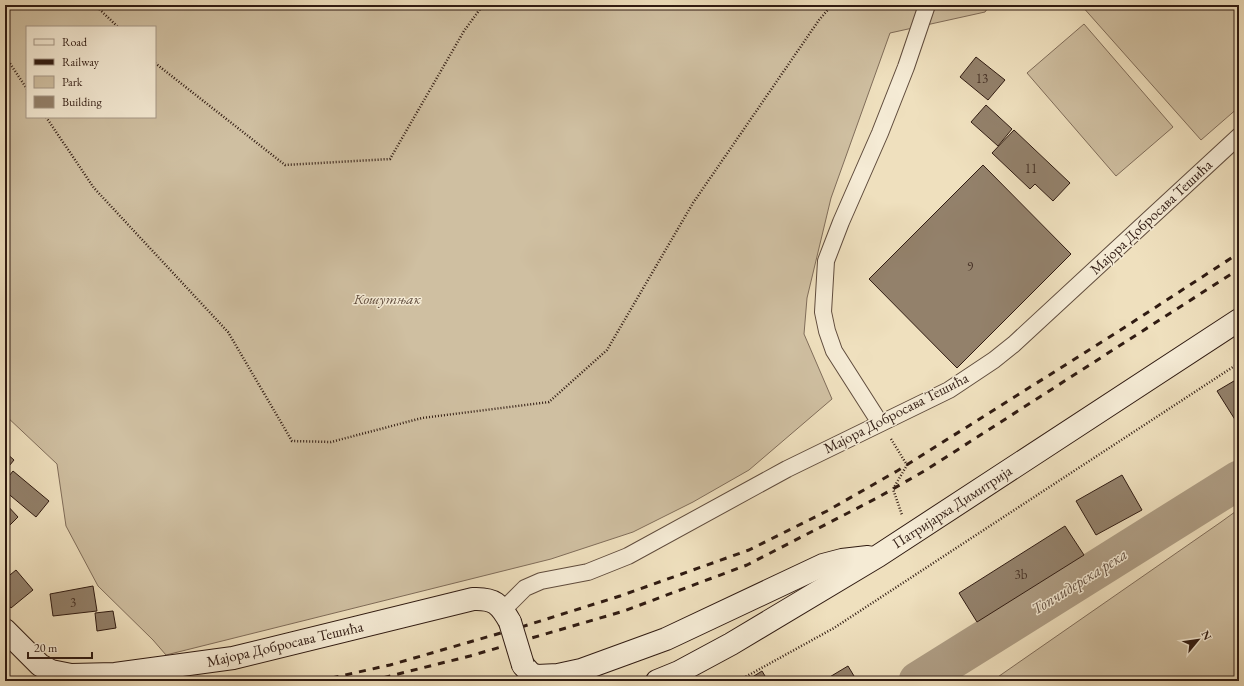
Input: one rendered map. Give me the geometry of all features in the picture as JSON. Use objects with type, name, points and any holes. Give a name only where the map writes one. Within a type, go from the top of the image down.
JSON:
[{"type":"street","points":[[880,423],[834,351],[826,331],[823,312],[826,261],[906,67],[926,5]]},
{"type":"street","name":"Мајора Добросава Тешића","points":[[5,630],[40,665],[51,671],[71,676],[115,674],[233,658],[473,599],[485,599],[496,603],[507,616],[525,588],[541,581],[588,572],[628,556],[787,468],[949,390],[994,360],[1014,344],[1239,136]]},
{"type":"street","name":"Патријарха Димитрија","points":[[657,681],[679,672],[731,644],[878,556],[1239,320]]},
{"type":"street","points":[[507,616],[523,665],[531,674],[537,676],[558,676],[580,670],[666,638],[824,565],[842,560],[878,556]]},
{"type":"path","points":[[95,5],[117,26]]},
{"type":"path","points":[[156,63],[286,165],[390,159],[464,32],[483,5]]},
{"type":"path","points":[[47,118],[94,188],[228,332],[292,441],[331,442],[422,418],[549,402],[607,350],[693,203],[819,20],[832,5]]},
{"type":"path","points":[[5,56],[26,88]]},
{"type":"path","points":[[738,681],[834,628],[1239,363]]},
{"type":"path","points":[[880,423],[907,465],[893,489],[901,514],[913,532]]},
{"type":"green space","name":"Кошутњак","points":[[5,5],[990,5],[985,12],[890,33],[831,198],[807,298],[804,334],[832,399],[749,470],[693,502],[633,532],[551,559],[166,655],[153,640],[98,586],[66,526],[57,464],[5,415]]},
{"type":"green space","points":[[1081,5],[1239,5],[1239,107],[1201,140]]},
{"type":"green space","points":[[1084,24],[1173,127],[1116,176],[1027,73]]},
{"type":"green space","points":[[1239,509],[1239,681],[992,681],[1221,522]]},
{"type":"building","points":[[976,57],[1005,80],[988,100],[960,77]]},
{"type":"building","points":[[986,105],[1012,129],[998,146],[971,122]]},
{"type":"building","points":[[1014,130],[1070,183],[1053,201],[1035,184],[1030,189],[992,153]]},
{"type":"building","points":[[983,165],[1071,254],[957,368],[869,279]]},
{"type":"building","points":[[1239,378],[1239,426],[1217,391]]},
{"type":"building","points":[[5,452],[14,460],[5,471]]},
{"type":"building","points":[[13,471],[49,501],[36,517],[5,491],[5,481]]},
{"type":"building","points":[[1122,475],[1142,510],[1096,535],[1076,501]]},
{"type":"building","points":[[5,503],[18,517],[5,530]]},
{"type":"building","points":[[1065,526],[1084,555],[977,622],[959,593]]},
{"type":"building","points":[[16,570],[33,590],[11,608],[5,601],[5,579]]},
{"type":"building","points":[[93,586],[97,611],[53,616],[50,594]]},
{"type":"building","points":[[113,611],[116,628],[97,631],[95,613]]},
{"type":"building","points":[[848,666],[857,681],[823,681]]},
{"type":"building","points":[[762,671],[768,681],[746,681]]},
{"type":"waterway","name":"Топчидерска река","points":[[918,681],[1239,480]]},
{"type":"railway","points":[[318,681],[390,665],[518,628],[620,596],[749,550],[827,511],[897,471],[1116,333],[1239,253]]},
{"type":"railway","points":[[370,681],[470,656],[624,611],[747,565],[877,498],[926,470],[1239,269]]}]
